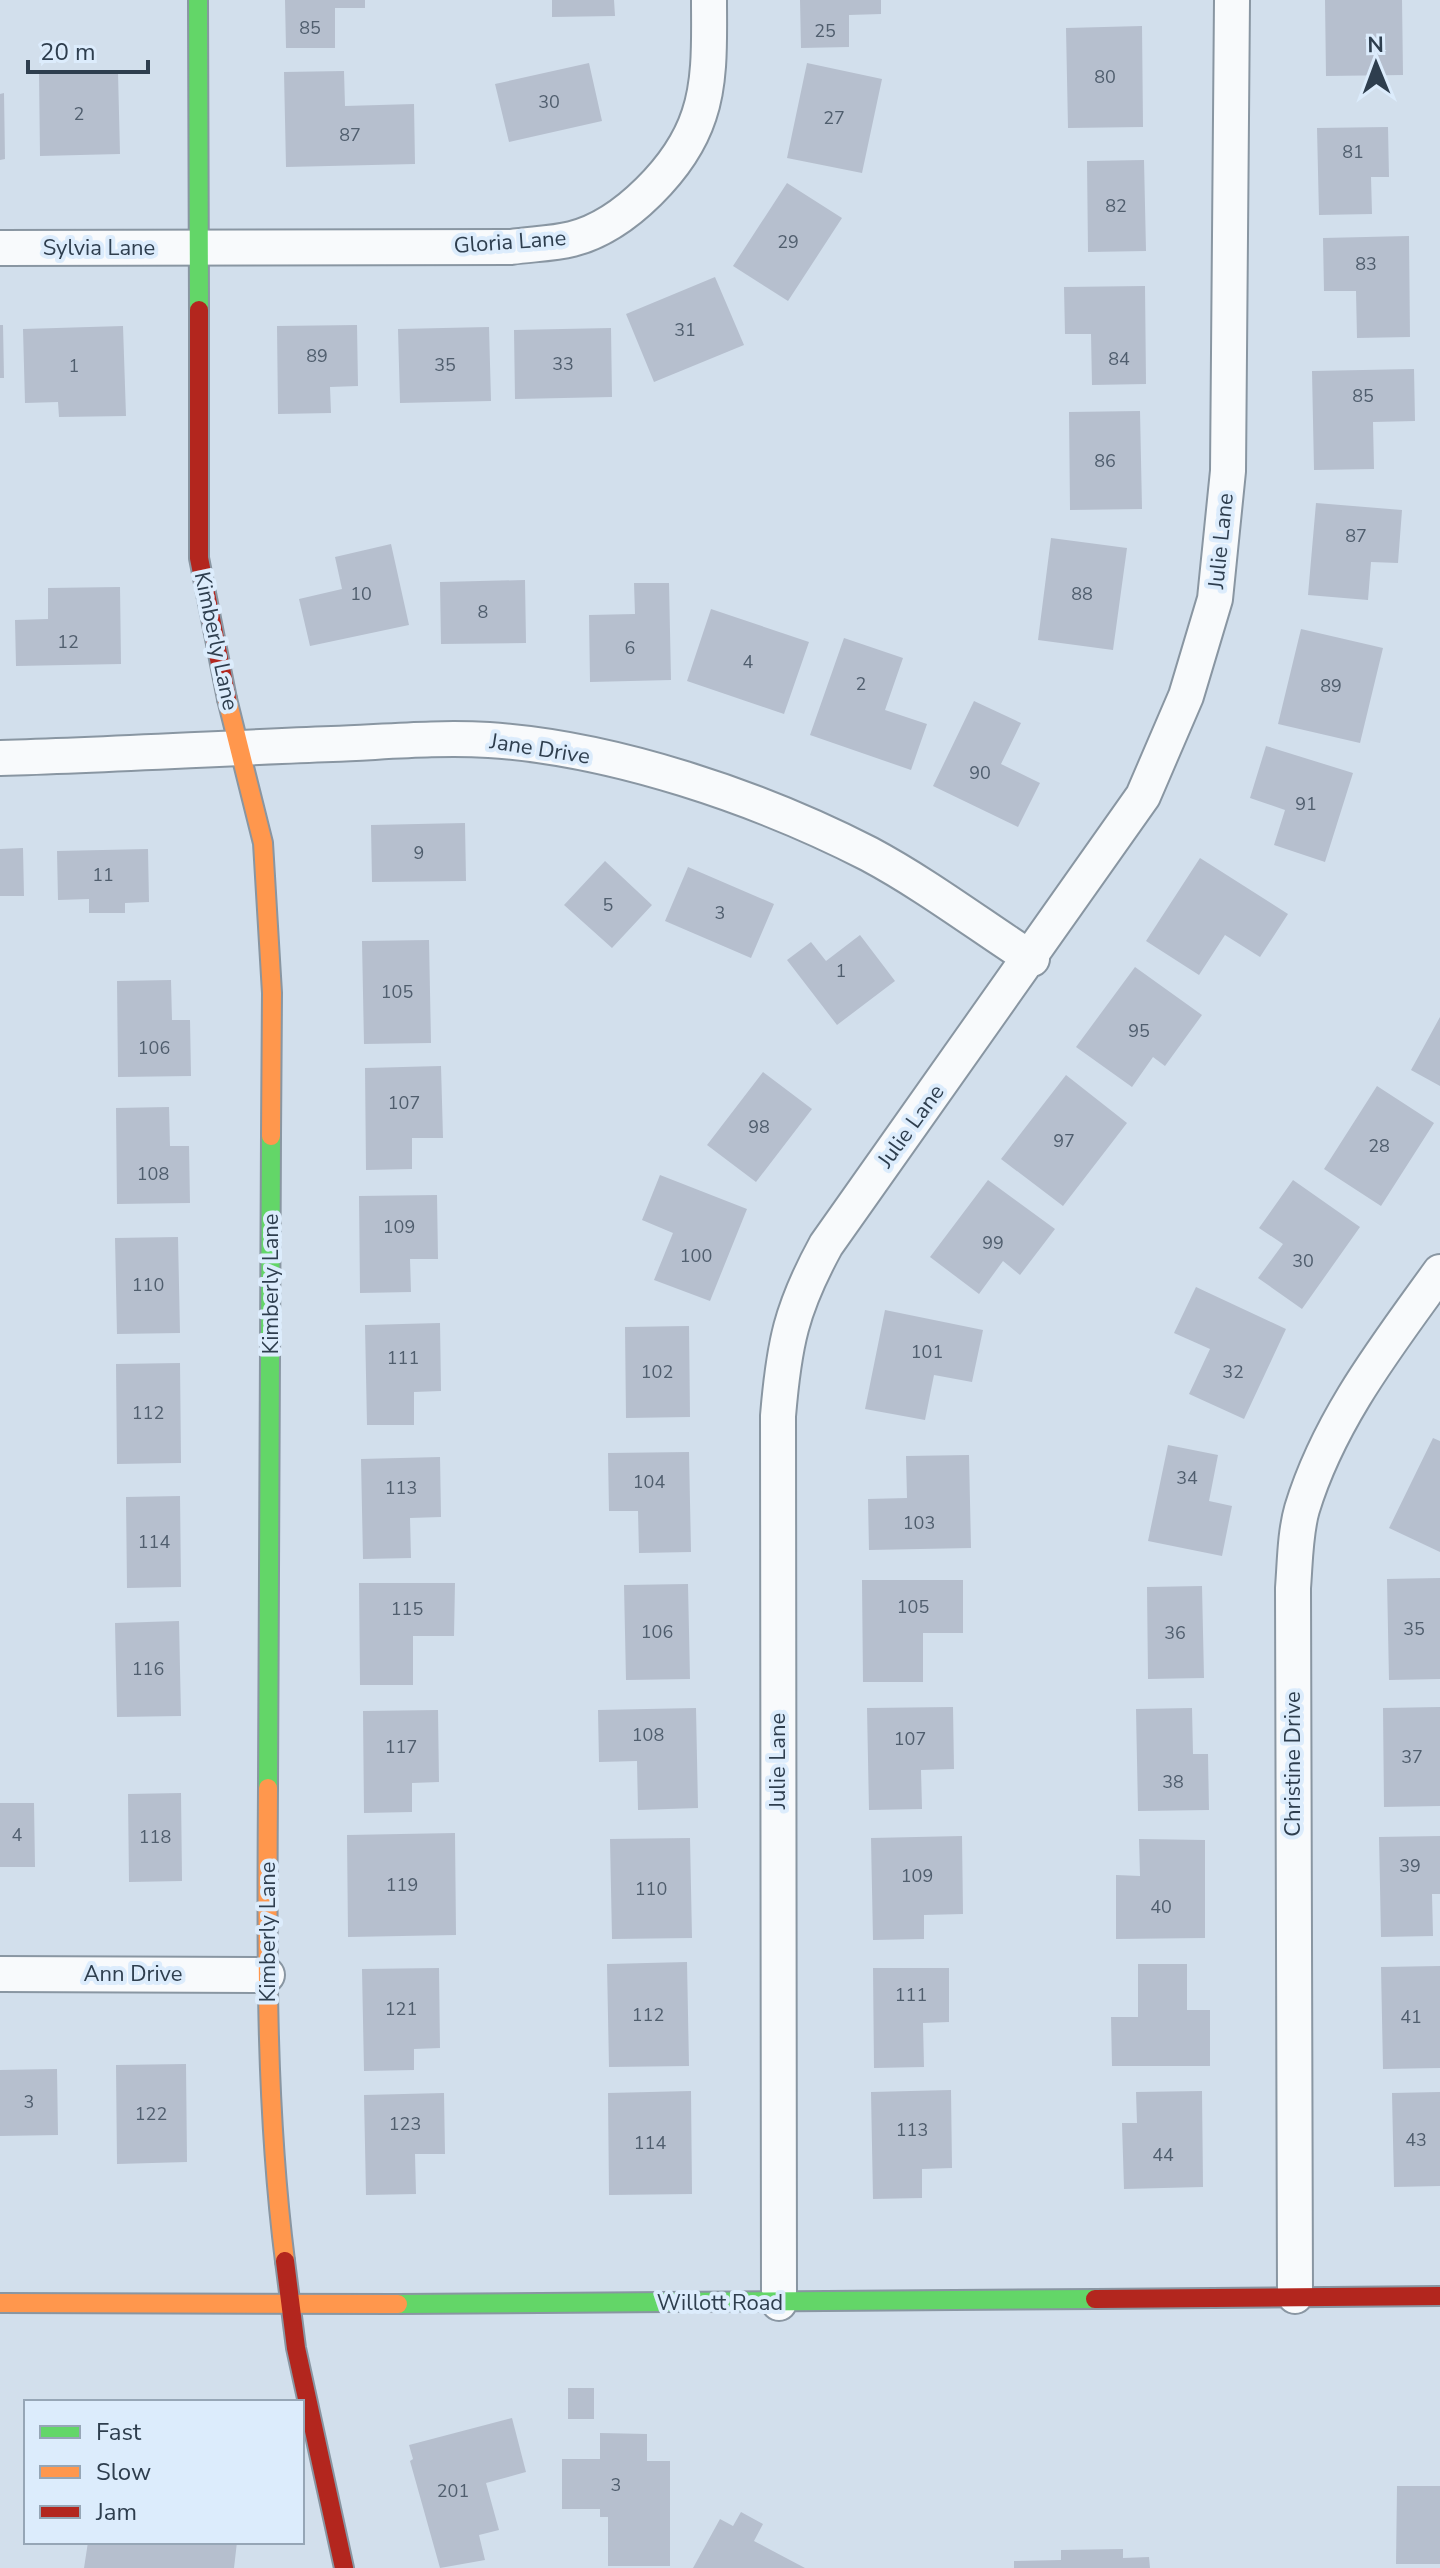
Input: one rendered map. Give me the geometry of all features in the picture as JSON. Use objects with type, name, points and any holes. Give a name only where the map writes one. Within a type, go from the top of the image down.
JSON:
[{"type":"street","name":"Kimberly Lane","points":[[198,0],[199,558],[215,651],[263,843],[272,993],[267,1975],[275,2184],[289,2304],[309,2418],[344,2568]]},
{"type":"street","name":"Gloria Lane","points":[[198,248],[511,247],[574,239],[631,210],[670,169],[699,116],[709,52],[709,0]]},
{"type":"street","name":"Julie Lane","points":[[779,2303],[778,1416],[783,1353],[800,1292],[826,1245],[1032,959],[1143,796],[1186,696],[1215,599],[1228,471],[1232,0]]},
{"type":"street","name":"Sylvia Lane","points":[[0,248],[198,248]]},
{"type":"street","name":"Jane Drive","points":[[0,758],[126,755],[240,746],[423,739],[490,740],[550,748],[697,782],[870,855],[1032,959]]},
{"type":"street","name":"Christine Drive","points":[[1295,2296],[1293,1588],[1301,1512],[1325,1448],[1363,1379],[1440,1272]]},
{"type":"street","name":"Ann Drive","points":[[0,1974],[267,1975]]},
{"type":"street","name":"Willott Road","points":[[0,2303],[779,2303],[1440,2296]]},
{"type":"building","points":[[285,0],[365,0],[365,8],[335,8],[335,48],[286,48]]},
{"type":"building","points":[[552,0],[614,0],[615,16],[552,17]]},
{"type":"building","points":[[800,0],[881,0],[881,14],[849,15],[849,47],[801,48]]},
{"type":"building","points":[[1325,0],[1402,0],[1403,75],[1326,76]]},
{"type":"building","points":[[1142,26],[1143,127],[1068,128],[1066,28]]},
{"type":"building","points":[[589,63],[602,121],[509,142],[495,84]]},
{"type":"building","points":[[807,63],[882,79],[862,173],[787,158]]},
{"type":"building","points":[[344,71],[345,106],[414,104],[415,164],[286,167],[284,72]]},
{"type":"building","points":[[118,72],[120,154],[40,156],[39,73]]},
{"type":"building","points":[[4,93],[5,159],[0,160],[0,94]]},
{"type":"building","points":[[1388,127],[1389,177],[1371,177],[1372,214],[1319,215],[1317,128]]},
{"type":"building","points":[[1144,160],[1146,251],[1088,252],[1087,161]]},
{"type":"building","points":[[787,183],[842,218],[788,301],[733,266]]},
{"type":"building","points":[[1409,236],[1410,337],[1357,338],[1356,291],[1324,291],[1323,238]]},
{"type":"building","points":[[715,277],[744,345],[654,382],[626,314]]},
{"type":"building","points":[[1145,286],[1146,384],[1092,385],[1091,334],[1065,334],[1064,287]]},
{"type":"building","points":[[0,325],[3,325],[4,378],[0,378]]},
{"type":"building","points":[[357,325],[358,386],[330,387],[331,413],[278,414],[277,326]]},
{"type":"building","points":[[123,326],[126,416],[59,417],[58,402],[25,403],[23,329]]},
{"type":"building","points":[[489,327],[491,401],[400,403],[398,329]]},
{"type":"building","points":[[611,328],[612,397],[515,399],[514,330]]},
{"type":"building","points":[[1414,369],[1415,421],[1373,422],[1374,469],[1314,470],[1312,371]]},
{"type":"building","points":[[1140,411],[1142,509],[1070,510],[1069,412]]},
{"type":"building","points":[[1316,503],[1402,510],[1398,563],[1371,562],[1368,600],[1308,595]]},
{"type":"building","points":[[1051,538],[1127,548],[1113,650],[1038,640]]},
{"type":"building","points":[[391,544],[409,625],[310,646],[299,599],[342,589],[335,557]]},
{"type":"building","points":[[525,580],[526,643],[441,644],[440,582]]},
{"type":"building","points":[[634,583],[669,583],[671,680],[590,682],[589,615],[635,614]]},
{"type":"building","points":[[120,587],[121,664],[16,666],[15,620],[48,619],[48,588]]},
{"type":"building","points":[[711,609],[809,642],[784,714],[687,681]]},
{"type":"building","points":[[1301,629],[1383,648],[1360,743],[1278,724]]},
{"type":"building","points":[[844,638],[903,658],[885,710],[927,724],[911,770],[810,735]]},
{"type":"building","points":[[974,701],[1021,723],[1001,764],[1040,783],[1018,827],[933,786]]},
{"type":"building","points":[[1266,746],[1353,773],[1325,862],[1274,845],[1285,810],[1250,798]]},
{"type":"building","points":[[465,823],[466,881],[372,882],[371,825]]},
{"type":"building","points":[[23,848],[24,896],[0,896],[0,849]]},
{"type":"building","points":[[148,849],[149,902],[125,903],[125,913],[89,913],[89,899],[58,900],[57,851]]},
{"type":"building","points":[[1200,858],[1288,914],[1260,957],[1225,935],[1199,975],[1146,941]]},
{"type":"building","points":[[605,861],[652,905],[612,948],[564,905]]},
{"type":"building","points":[[688,867],[774,904],[751,958],[665,921]]},
{"type":"building","points":[[860,935],[895,981],[837,1025],[787,960],[811,942],[826,961]]},
{"type":"building","points":[[429,940],[431,1043],[364,1044],[362,941]]},
{"type":"building","points":[[1135,967],[1202,1015],[1165,1066],[1153,1057],[1132,1087],[1076,1047]]},
{"type":"building","points":[[171,980],[172,1020],[190,1020],[191,1076],[118,1077],[117,981]]},
{"type":"building","points":[[1440,1017],[1440,1086],[1411,1070]]},
{"type":"building","points":[[441,1066],[443,1138],[412,1138],[412,1169],[366,1170],[365,1068]]},
{"type":"building","points":[[763,1072],[812,1109],[756,1182],[707,1145]]},
{"type":"building","points":[[1066,1075],[1127,1123],[1063,1206],[1001,1159]]},
{"type":"building","points":[[1377,1086],[1434,1123],[1381,1206],[1324,1169]]},
{"type":"building","points":[[169,1107],[170,1146],[189,1146],[190,1203],[117,1204],[116,1108]]},
{"type":"building","points":[[660,1175],[747,1209],[710,1301],[654,1280],[673,1233],[642,1220]]},
{"type":"building","points":[[988,1180],[1055,1229],[1020,1275],[1003,1261],[979,1294],[930,1257]]},
{"type":"building","points":[[1293,1180],[1360,1227],[1302,1309],[1258,1278],[1283,1244],[1259,1228]]},
{"type":"building","points":[[437,1195],[438,1259],[410,1259],[411,1292],[360,1293],[359,1196]]},
{"type":"building","points":[[178,1237],[180,1333],[117,1334],[115,1238]]},
{"type":"building","points":[[1196,1287],[1286,1329],[1244,1419],[1189,1394],[1210,1349],[1174,1333]]},
{"type":"building","points":[[885,1310],[983,1330],[972,1382],[934,1375],[925,1420],[865,1409]]},
{"type":"building","points":[[440,1323],[441,1391],[414,1392],[414,1425],[367,1425],[365,1325]]},
{"type":"building","points":[[689,1326],[690,1417],[626,1418],[625,1327]]},
{"type":"building","points":[[180,1363],[181,1463],[117,1464],[116,1364]]},
{"type":"building","points":[[1433,1438],[1440,1441],[1440,1552],[1389,1528]]},
{"type":"building","points":[[1168,1445],[1218,1455],[1209,1501],[1232,1506],[1222,1556],[1148,1541]]},
{"type":"building","points":[[689,1452],[691,1552],[639,1553],[638,1511],[609,1511],[608,1453]]},
{"type":"building","points":[[969,1455],[971,1548],[869,1550],[868,1499],[907,1498],[906,1456]]},
{"type":"building","points":[[440,1457],[441,1517],[410,1518],[411,1558],[363,1559],[361,1459]]},
{"type":"building","points":[[180,1496],[181,1587],[127,1588],[126,1497]]},
{"type":"building","points":[[1440,1578],[1440,1679],[1389,1680],[1387,1579]]},
{"type":"building","points":[[862,1580],[963,1580],[963,1633],[923,1633],[923,1682],[863,1682]]},
{"type":"building","points":[[359,1583],[455,1583],[454,1636],[413,1636],[413,1685],[360,1685]]},
{"type":"building","points":[[688,1584],[690,1679],[626,1680],[624,1585]]},
{"type":"building","points":[[1202,1586],[1204,1678],[1148,1679],[1147,1587]]},
{"type":"building","points":[[179,1621],[181,1716],[117,1717],[115,1623]]},
{"type":"building","points":[[953,1707],[954,1769],[921,1770],[922,1809],[869,1810],[867,1708]]},
{"type":"building","points":[[1440,1707],[1440,1806],[1384,1807],[1383,1708]]},
{"type":"building","points":[[696,1708],[698,1808],[638,1810],[637,1761],[599,1762],[598,1710]]},
{"type":"building","points":[[1192,1708],[1193,1754],[1208,1754],[1209,1810],[1138,1811],[1136,1709]]},
{"type":"building","points":[[438,1710],[439,1782],[412,1783],[412,1812],[364,1813],[363,1711]]},
{"type":"building","points":[[181,1793],[182,1881],[129,1882],[128,1794]]},
{"type":"building","points":[[0,1803],[34,1803],[35,1867],[0,1867]]},
{"type":"building","points":[[455,1833],[456,1935],[348,1937],[347,1835]]},
{"type":"building","points":[[962,1836],[963,1914],[924,1915],[924,1939],[873,1940],[871,1838]]},
{"type":"building","points":[[1440,1836],[1440,1894],[1432,1894],[1433,1936],[1381,1937],[1379,1837]]},
{"type":"building","points":[[690,1838],[692,1938],[612,1939],[610,1839]]},
{"type":"building","points":[[1139,1839],[1205,1840],[1205,1938],[1116,1939],[1116,1875],[1140,1876]]},
{"type":"building","points":[[687,1962],[689,2066],[609,2067],[607,1964]]},
{"type":"building","points":[[1138,1964],[1187,1964],[1187,2010],[1210,2010],[1210,2066],[1112,2066],[1111,2017],[1138,2017]]},
{"type":"building","points":[[1440,1966],[1440,2068],[1383,2069],[1381,1967]]},
{"type":"building","points":[[439,1968],[440,2048],[414,2049],[414,2070],[364,2071],[362,1969]]},
{"type":"building","points":[[873,1968],[949,1968],[949,2022],[923,2023],[924,2067],[874,2068]]},
{"type":"building","points":[[186,2064],[187,2162],[117,2164],[116,2065]]},
{"type":"building","points":[[57,2069],[58,2135],[0,2136],[0,2070]]},
{"type":"building","points":[[951,2090],[952,2168],[922,2169],[922,2198],[873,2199],[871,2092]]},
{"type":"building","points":[[691,2091],[692,2194],[609,2195],[608,2093]]},
{"type":"building","points":[[1202,2091],[1203,2187],[1124,2189],[1122,2123],[1137,2123],[1136,2092]]},
{"type":"building","points":[[1440,2092],[1440,2186],[1394,2187],[1392,2093]]},
{"type":"building","points":[[444,2093],[445,2154],[415,2154],[416,2194],[366,2195],[364,2095]]},
{"type":"building","points":[[568,2388],[594,2388],[594,2419],[568,2419]]},
{"type":"building","points":[[512,2418],[526,2472],[486,2483],[499,2530],[479,2535],[485,2560],[440,2568],[410,2461],[413,2459],[409,2445]]},
{"type":"building","points":[[600,2433],[647,2434],[647,2461],[670,2461],[670,2566],[608,2566],[608,2517],[600,2517],[600,2509],[562,2509],[562,2459],[600,2459]]},
{"type":"building","points":[[1397,2486],[1440,2486],[1440,2564],[1396,2564]]},
{"type":"building","points":[[741,2512],[763,2524],[754,2541],[805,2568],[693,2568],[720,2519],[733,2526]]},
{"type":"building","points":[[88,2544],[237,2544],[234,2568],[84,2568]]},
{"type":"building","points":[[1123,2549],[1123,2558],[1149,2557],[1150,2568],[1014,2568],[1014,2561],[1061,2560],[1061,2550]]},
{"type":"traffic: fast","points":[[198,0],[199,310]]},
{"type":"traffic: fast","points":[[268,1788],[271,1136]]},
{"type":"traffic: fast","points":[[398,2304],[1095,2299]]},
{"type":"traffic: slow","points":[[227,699],[263,843],[272,993],[271,1136]]},
{"type":"traffic: slow","points":[[268,1788],[271,2084],[285,2261]]},
{"type":"traffic: slow","points":[[0,2303],[398,2304]]},
{"type":"traffic: jam","points":[[199,310],[199,558],[227,699]]},
{"type":"traffic: jam","points":[[285,2261],[296,2348],[344,2568]]},
{"type":"traffic: jam","points":[[1095,2299],[1440,2296]]}]
